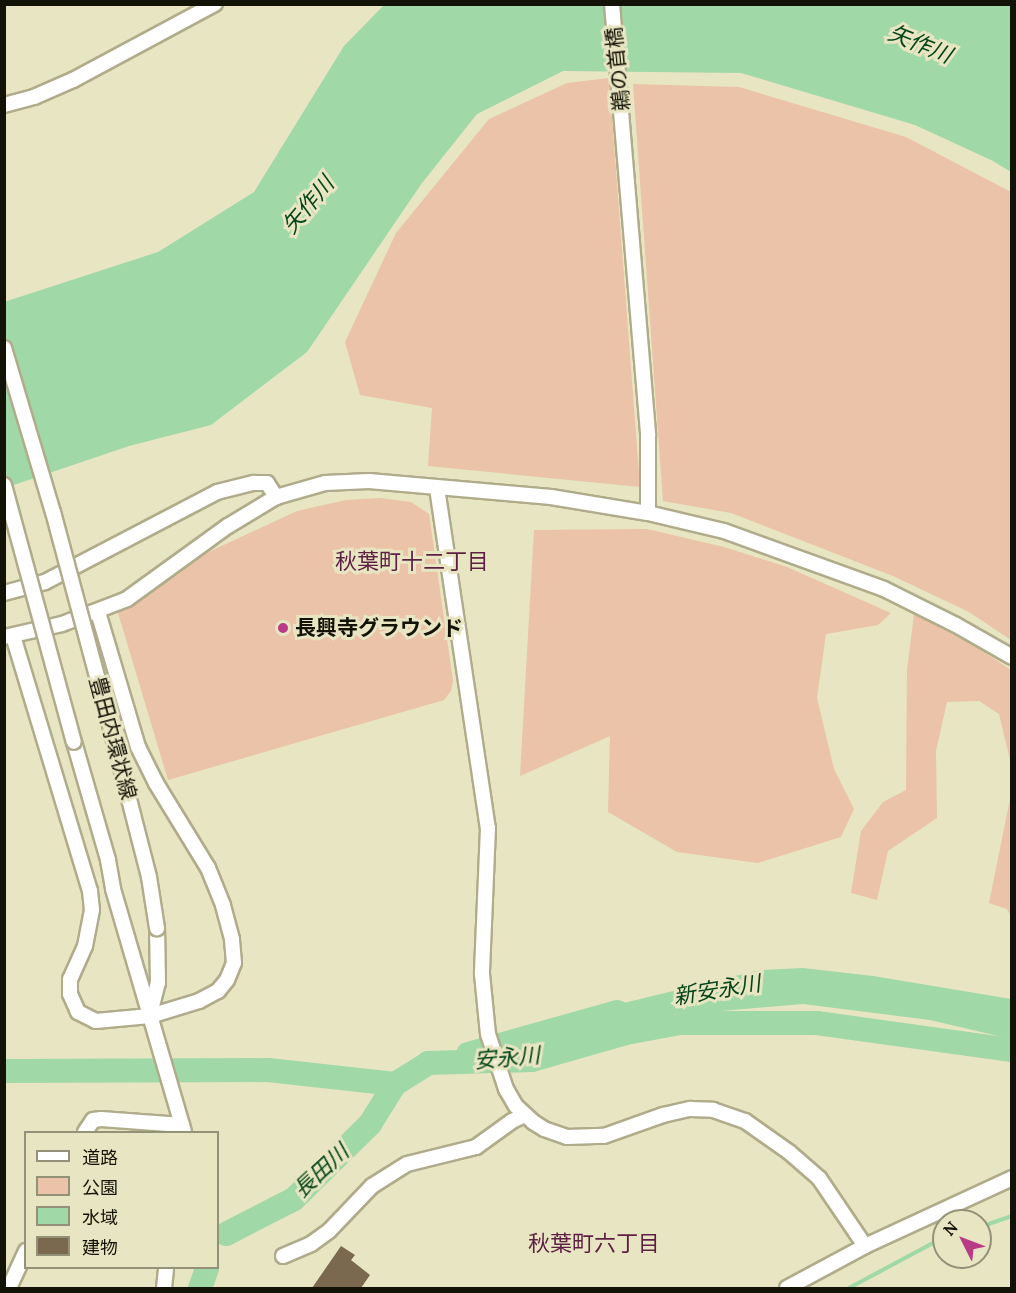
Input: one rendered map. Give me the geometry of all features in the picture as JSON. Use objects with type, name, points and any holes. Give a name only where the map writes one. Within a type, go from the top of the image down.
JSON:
[{"type":"street","points":[[4,105],[34,97],[73,80],[215,4]]},
{"type":"street","name":"鵜の首橋","points":[[612,4],[648,435],[648,513]]},
{"type":"street","name":"豊田内環状線","points":[[4,348],[53,512],[149,877],[156,928],[158,983],[150,1017]]},
{"type":"street","points":[[98,612],[138,747],[156,783],[208,868],[223,905],[232,939],[234,963],[227,980],[218,991],[200,1000],[150,1017],[96,1021],[78,1012],[70,994],[70,979],[85,946],[92,910],[90,891],[9,637],[98,612],[133,595],[228,525],[276,497],[325,483],[369,481],[551,497],[648,513],[724,531],[874,585],[956,625],[1011,657]]},
{"type":"street","points":[[4,593],[45,582],[217,492],[254,483],[267,483],[276,497]]},
{"type":"street","name":"豊田内環状線","points":[[4,485],[108,860],[113,890],[150,1017]]},
{"type":"street","points":[[437,488],[488,828],[482,974],[488,1034],[499,1075],[516,1106],[544,1129],[567,1137],[604,1136],[663,1115],[690,1109],[726,1114],[757,1128],[819,1178],[865,1246]]},
{"type":"street","points":[[86,1131],[93,1120],[101,1119],[183,1129],[150,1017]]},
{"type":"street","points":[[283,1256],[311,1244],[329,1231],[372,1186],[398,1169],[428,1157],[476,1147],[512,1121],[525,1115]]},
{"type":"street","points":[[788,1288],[865,1246],[1011,1178]]},
{"type":"street","points":[[9,1288],[24,1255]]},
{"type":"street","points":[[165,1288],[166,1269]]},
{"type":"green space","points":[[609,78],[640,487],[428,466],[432,408],[360,395],[345,342],[396,233],[489,119],[567,83]]},
{"type":"green space","points":[[633,84],[739,87],[906,137],[1011,192],[1011,640],[969,612],[893,576],[731,513],[663,501]]},
{"type":"green space","name":"長興寺グラウンド","points":[[380,498],[411,502],[429,514],[453,681],[451,691],[444,700],[168,780],[116,606],[202,555],[297,511],[346,500]]},
{"type":"green space","points":[[647,529],[724,547],[787,567],[891,613],[878,625],[826,634],[817,698],[834,769],[854,809],[841,837],[758,863],[677,852],[608,812],[610,736],[520,776],[534,530]]},
{"type":"green space","points":[[914,614],[977,647],[1011,670],[1011,764],[999,714],[979,701],[947,702],[936,751],[937,818],[888,851],[877,900],[851,893],[861,831],[883,802],[906,790],[907,670]]},
{"type":"green space","points":[[1011,794],[1012,917],[1007,909],[989,903]]},
{"type":"water","name":"矢作川","points":[[384,5],[1011,5],[1011,172],[993,161],[915,125],[741,73],[563,71],[477,114],[422,183],[307,352],[211,425],[129,446],[5,488],[4,302],[158,252],[254,192],[344,46]]},
{"type":"water","points":[[803,968],[873,976],[1011,999],[1011,1039],[930,1020],[803,1004],[687,1014],[607,1032],[574,1015],[760,970]]},
{"type":"building","points":[[341,1246],[355,1255],[351,1260],[370,1275],[361,1288],[312,1288]]},
{"type":"waterway","name":"新安永川","points":[[468,1054],[617,1012]]},
{"type":"waterway","name":"安永川","points":[[4,1071],[268,1070],[395,1084],[428,1063],[532,1060],[626,1033],[680,1023],[817,1023],[1012,1050]]},
{"type":"waterway","name":"長田川","points":[[226,1234],[294,1199],[370,1124],[395,1084]]},
{"type":"waterway","points":[[992,1223],[1012,1216]]},
{"type":"waterway","points":[[849,1288],[932,1243]]},
{"type":"waterway","name":"長田川","points":[[200,1288],[207,1269]]},
{"type":"place","name":"長興寺グラウンド","points":[[283,628]]},
{"type":"district","name":"秋葉町十二丁目","points":[[412,562]]},
{"type":"district","name":"秋葉町六丁目","points":[[594,1244]]}]
